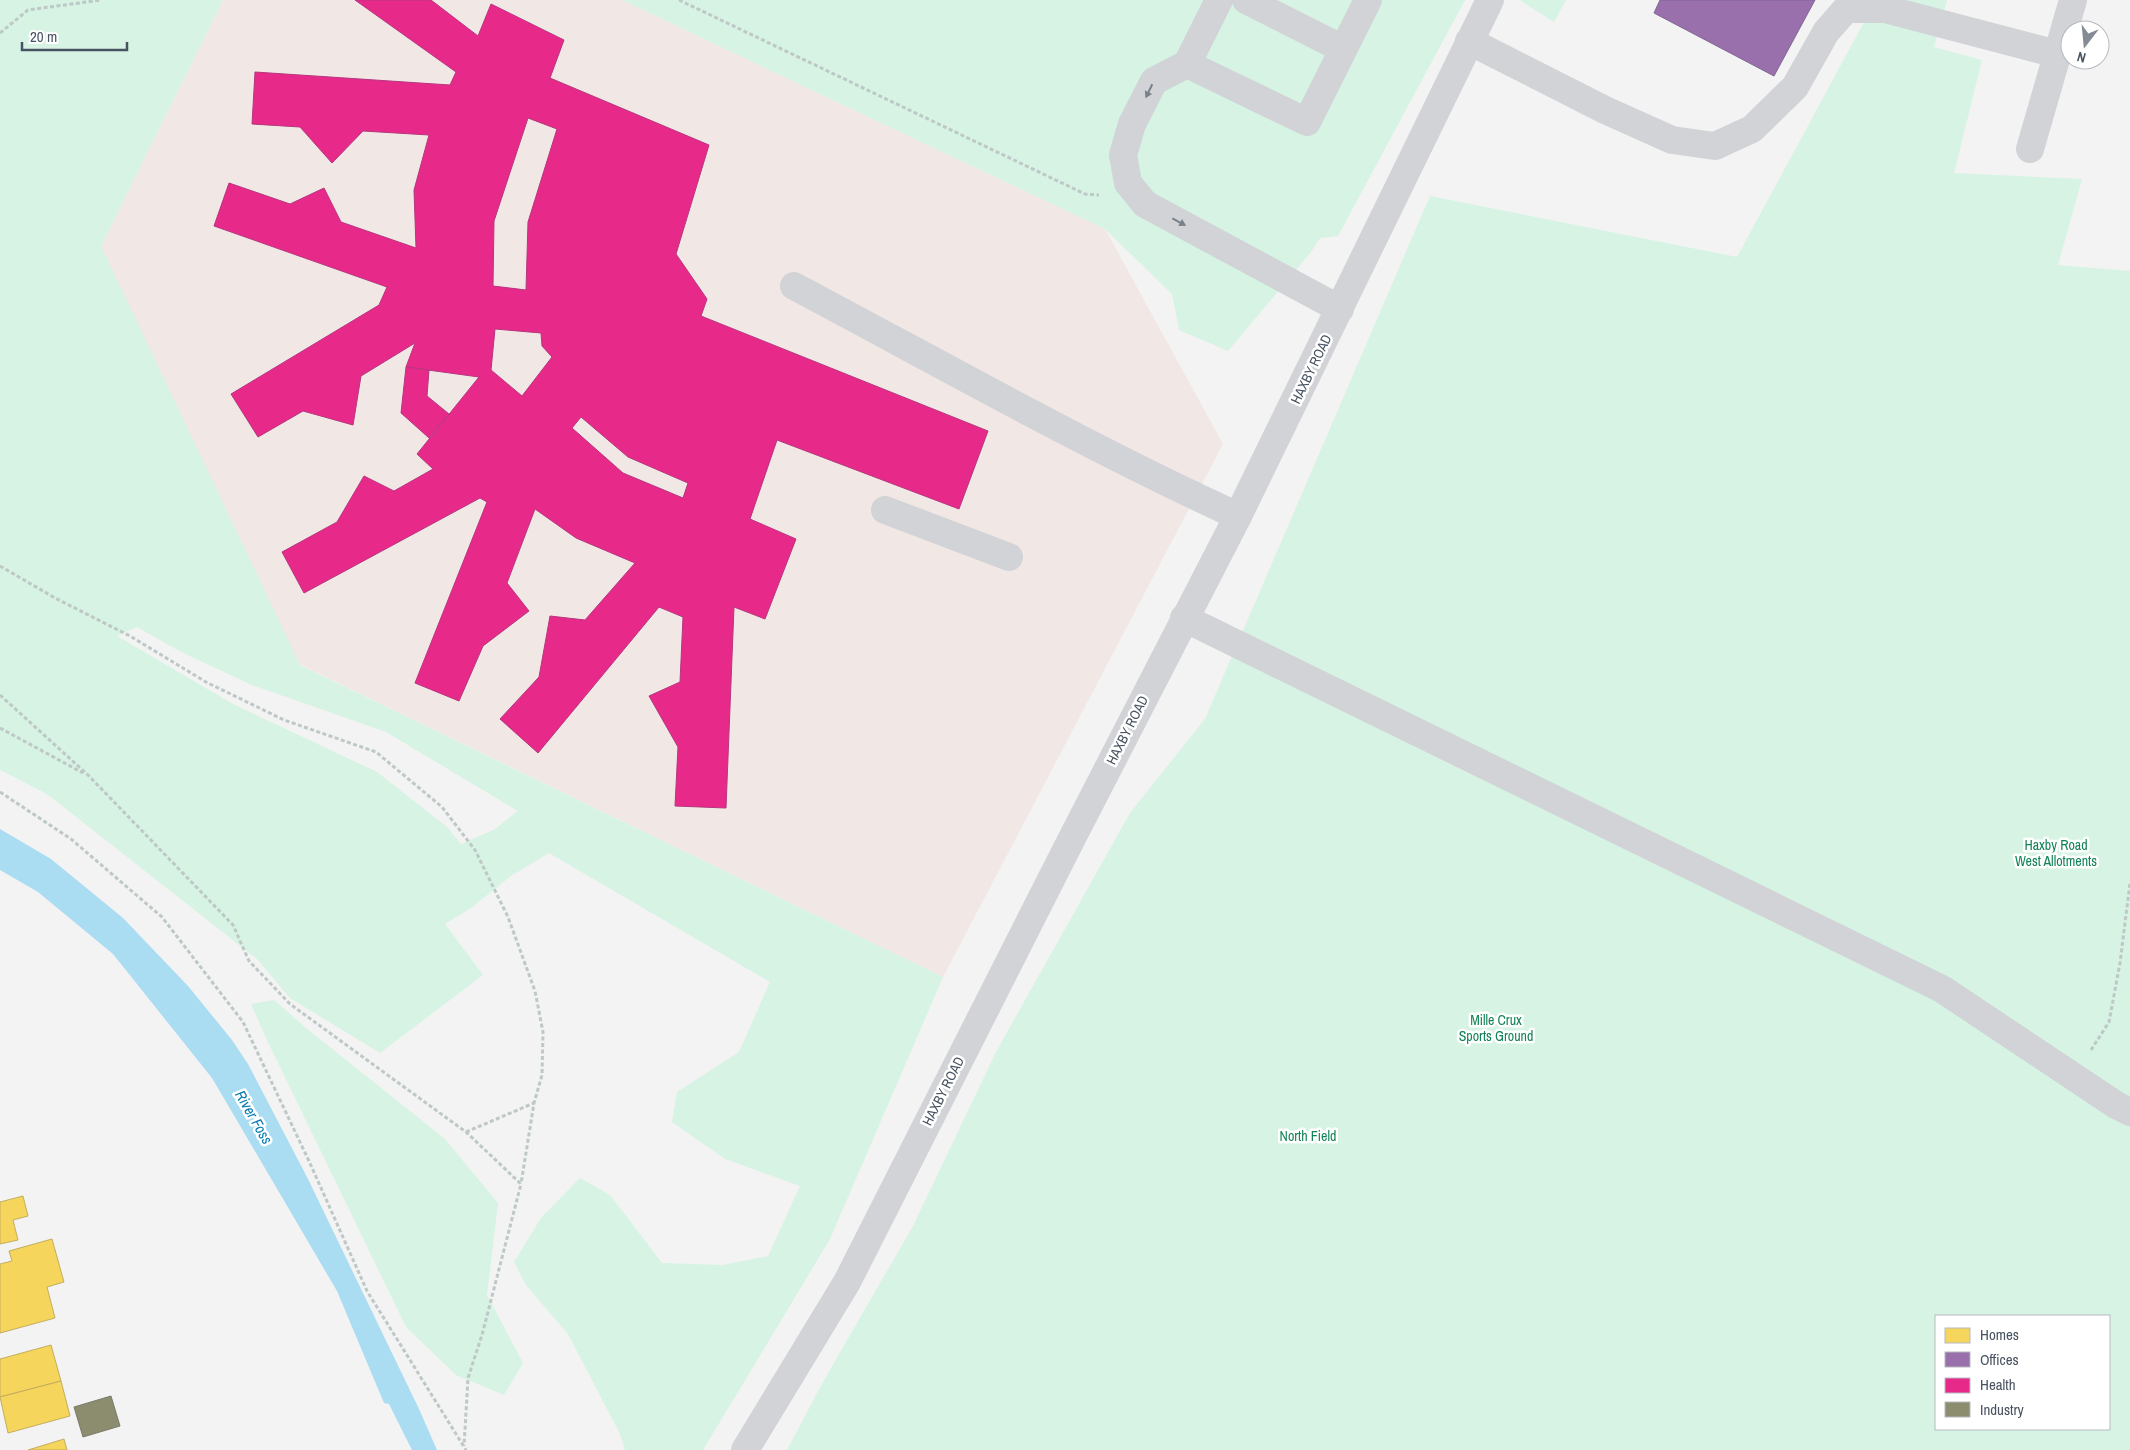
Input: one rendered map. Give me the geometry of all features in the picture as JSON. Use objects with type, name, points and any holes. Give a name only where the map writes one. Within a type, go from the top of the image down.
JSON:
[{"type":"street","points":[[1219,0],[1187,64],[1154,80],[1132,124],[1123,155],[1128,183],[1146,204],[1340,309]]},
{"type":"street","points":[[1246,0],[1343,50]]},
{"type":"street","points":[[1187,64],[1307,122],[1368,0]]},
{"type":"street","name":"HAXBY ROAD","points":[[745,1450],[847,1282],[1184,618],[1238,516],[1490,0]]},
{"type":"street","points":[[2030,149],[2073,0]]},
{"type":"street","points":[[1469,41],[1605,110],[1672,140],[1715,146],[1752,128],[1795,87],[1826,32],[1846,9],[1885,9],[2057,54]]},
{"type":"street","points":[[794,286],[1195,497],[1238,516]]},
{"type":"street","points":[[886,510],[1009,557]]},
{"type":"street","points":[[1184,618],[1942,989],[2116,1106],[2130,1112]]},
{"type":"path","points":[[0,33],[28,10],[101,0]]},
{"type":"path","points":[[679,0],[1085,194],[1140,196]]},
{"type":"path","points":[[0,566],[55,598],[130,636],[206,682],[284,720],[376,752],[442,807],[475,850],[508,916],[535,991],[543,1032],[542,1075],[534,1103],[521,1184],[482,1335],[468,1378],[465,1448]]},
{"type":"path","points":[[1,694],[88,775],[233,925],[249,961],[290,1004],[466,1132],[521,1184]]},
{"type":"path","points":[[0,728],[88,775]]},
{"type":"path","points":[[0,792],[71,839],[162,917],[243,1022],[309,1161],[366,1290],[465,1448]]},
{"type":"path","points":[[2064,1071],[2094,1048],[2109,1022],[2120,963],[2130,883]]},
{"type":"path","points":[[466,1132],[534,1103]]},
{"type":"shaded area","points":[[223,0],[622,0],[1105,229],[1223,444],[943,977],[153,593],[0,466],[101,246]]},
{"type":"green space","points":[[0,0],[223,0],[101,246],[300,665],[943,977],[830,1239],[703,1450],[625,1450],[620,1434],[568,1334],[526,1285],[514,1262],[541,1218],[580,1178],[610,1195],[662,1263],[723,1265],[768,1256],[800,1186],[725,1159],[672,1122],[677,1092],[739,1052],[770,982],[549,853],[511,876],[471,908],[445,924],[483,975],[380,1053],[290,998],[257,959],[47,794],[0,770]],"holes":[[[137,627],[181,652],[252,685],[386,732],[518,811],[495,829],[461,844],[447,827],[377,772],[233,704],[117,636]]]},
{"type":"green space","points":[[622,0],[1465,0],[1338,236],[1320,238],[1311,252],[1228,351],[1179,330],[1172,294],[1105,229]]},
{"type":"green space","points":[[1522,0],[1566,0],[1554,22]]},
{"type":"green space","name":"Mille Crux Sports Ground","points":[[1876,0],[1947,0],[1934,47],[1982,60],[1954,173],[2082,179],[2058,265],[2130,271],[2130,1450],[787,1450],[823,1382],[913,1226],[996,1052],[1130,813],[1205,719],[1430,196],[1737,257]]},
{"type":"green space","points":[[274,1000],[306,1028],[445,1139],[498,1203],[487,1295],[523,1363],[504,1395],[456,1375],[406,1327],[251,1004]]},
{"type":"water","name":"River Foss","points":[[0,829],[51,859],[123,918],[188,986],[232,1040],[248,1064],[308,1179],[437,1450],[412,1450],[389,1404],[384,1403],[337,1291],[212,1078],[113,954],[38,892],[0,870]]},
{"type":"building: Homes","points":[[23,1196],[28,1216],[13,1220],[18,1240],[0,1244],[0,1202]]},
{"type":"building: Homes","points":[[52,1239],[64,1282],[47,1287],[55,1318],[0,1333],[0,1264],[12,1261],[9,1251]]},
{"type":"building: Homes","points":[[51,1345],[61,1381],[0,1397],[0,1359]]},
{"type":"building: Homes","points":[[61,1381],[70,1416],[8,1433],[0,1397]]},
{"type":"building: Homes","points":[[64,1439],[67,1450],[28,1450]]},
{"type":"building: Offices","points":[[1660,0],[1815,0],[1774,76],[1654,13]]},
{"type":"building: Health","points":[[355,0],[431,0],[478,36],[491,4],[564,40],[550,78],[709,145],[676,254],[707,299],[701,316],[988,431],[959,509],[777,440],[750,519],[796,539],[765,619],[734,607],[726,808],[675,806],[678,747],[649,696],[680,682],[683,617],[659,607],[538,753],[500,719],[539,677],[550,616],[585,620],[635,563],[576,538],[535,509],[507,583],[529,611],[483,646],[459,701],[415,683],[487,502],[480,498],[304,593],[282,552],[337,522],[364,476],[394,491],[433,469],[417,454],[479,377],[406,367],[415,343],[361,376],[353,425],[303,411],[258,437],[231,394],[379,305],[387,287],[214,226],[229,183],[290,204],[324,188],[341,222],[416,248],[414,190],[429,135],[363,131],[332,163],[300,127],[252,124],[255,72],[450,85],[456,72]],"holes":[[[528,118],[557,129],[528,222],[526,290],[493,286],[494,221]],[[495,329],[541,333],[542,346],[552,357],[522,396],[491,370]],[[581,417],[628,457],[688,483],[683,498],[623,473],[572,428]]]},
{"type":"building: Health","points":[[406,367],[429,370],[427,396],[449,414],[429,438],[401,413]]},
{"type":"building: Industry","points":[[111,1396],[120,1426],[83,1437],[74,1407]]},
{"type":"park label","name":"Haxby Road West Allotments","points":[[2056,854]]},
{"type":"park label","name":"North Field","points":[[1308,1136]]}]
